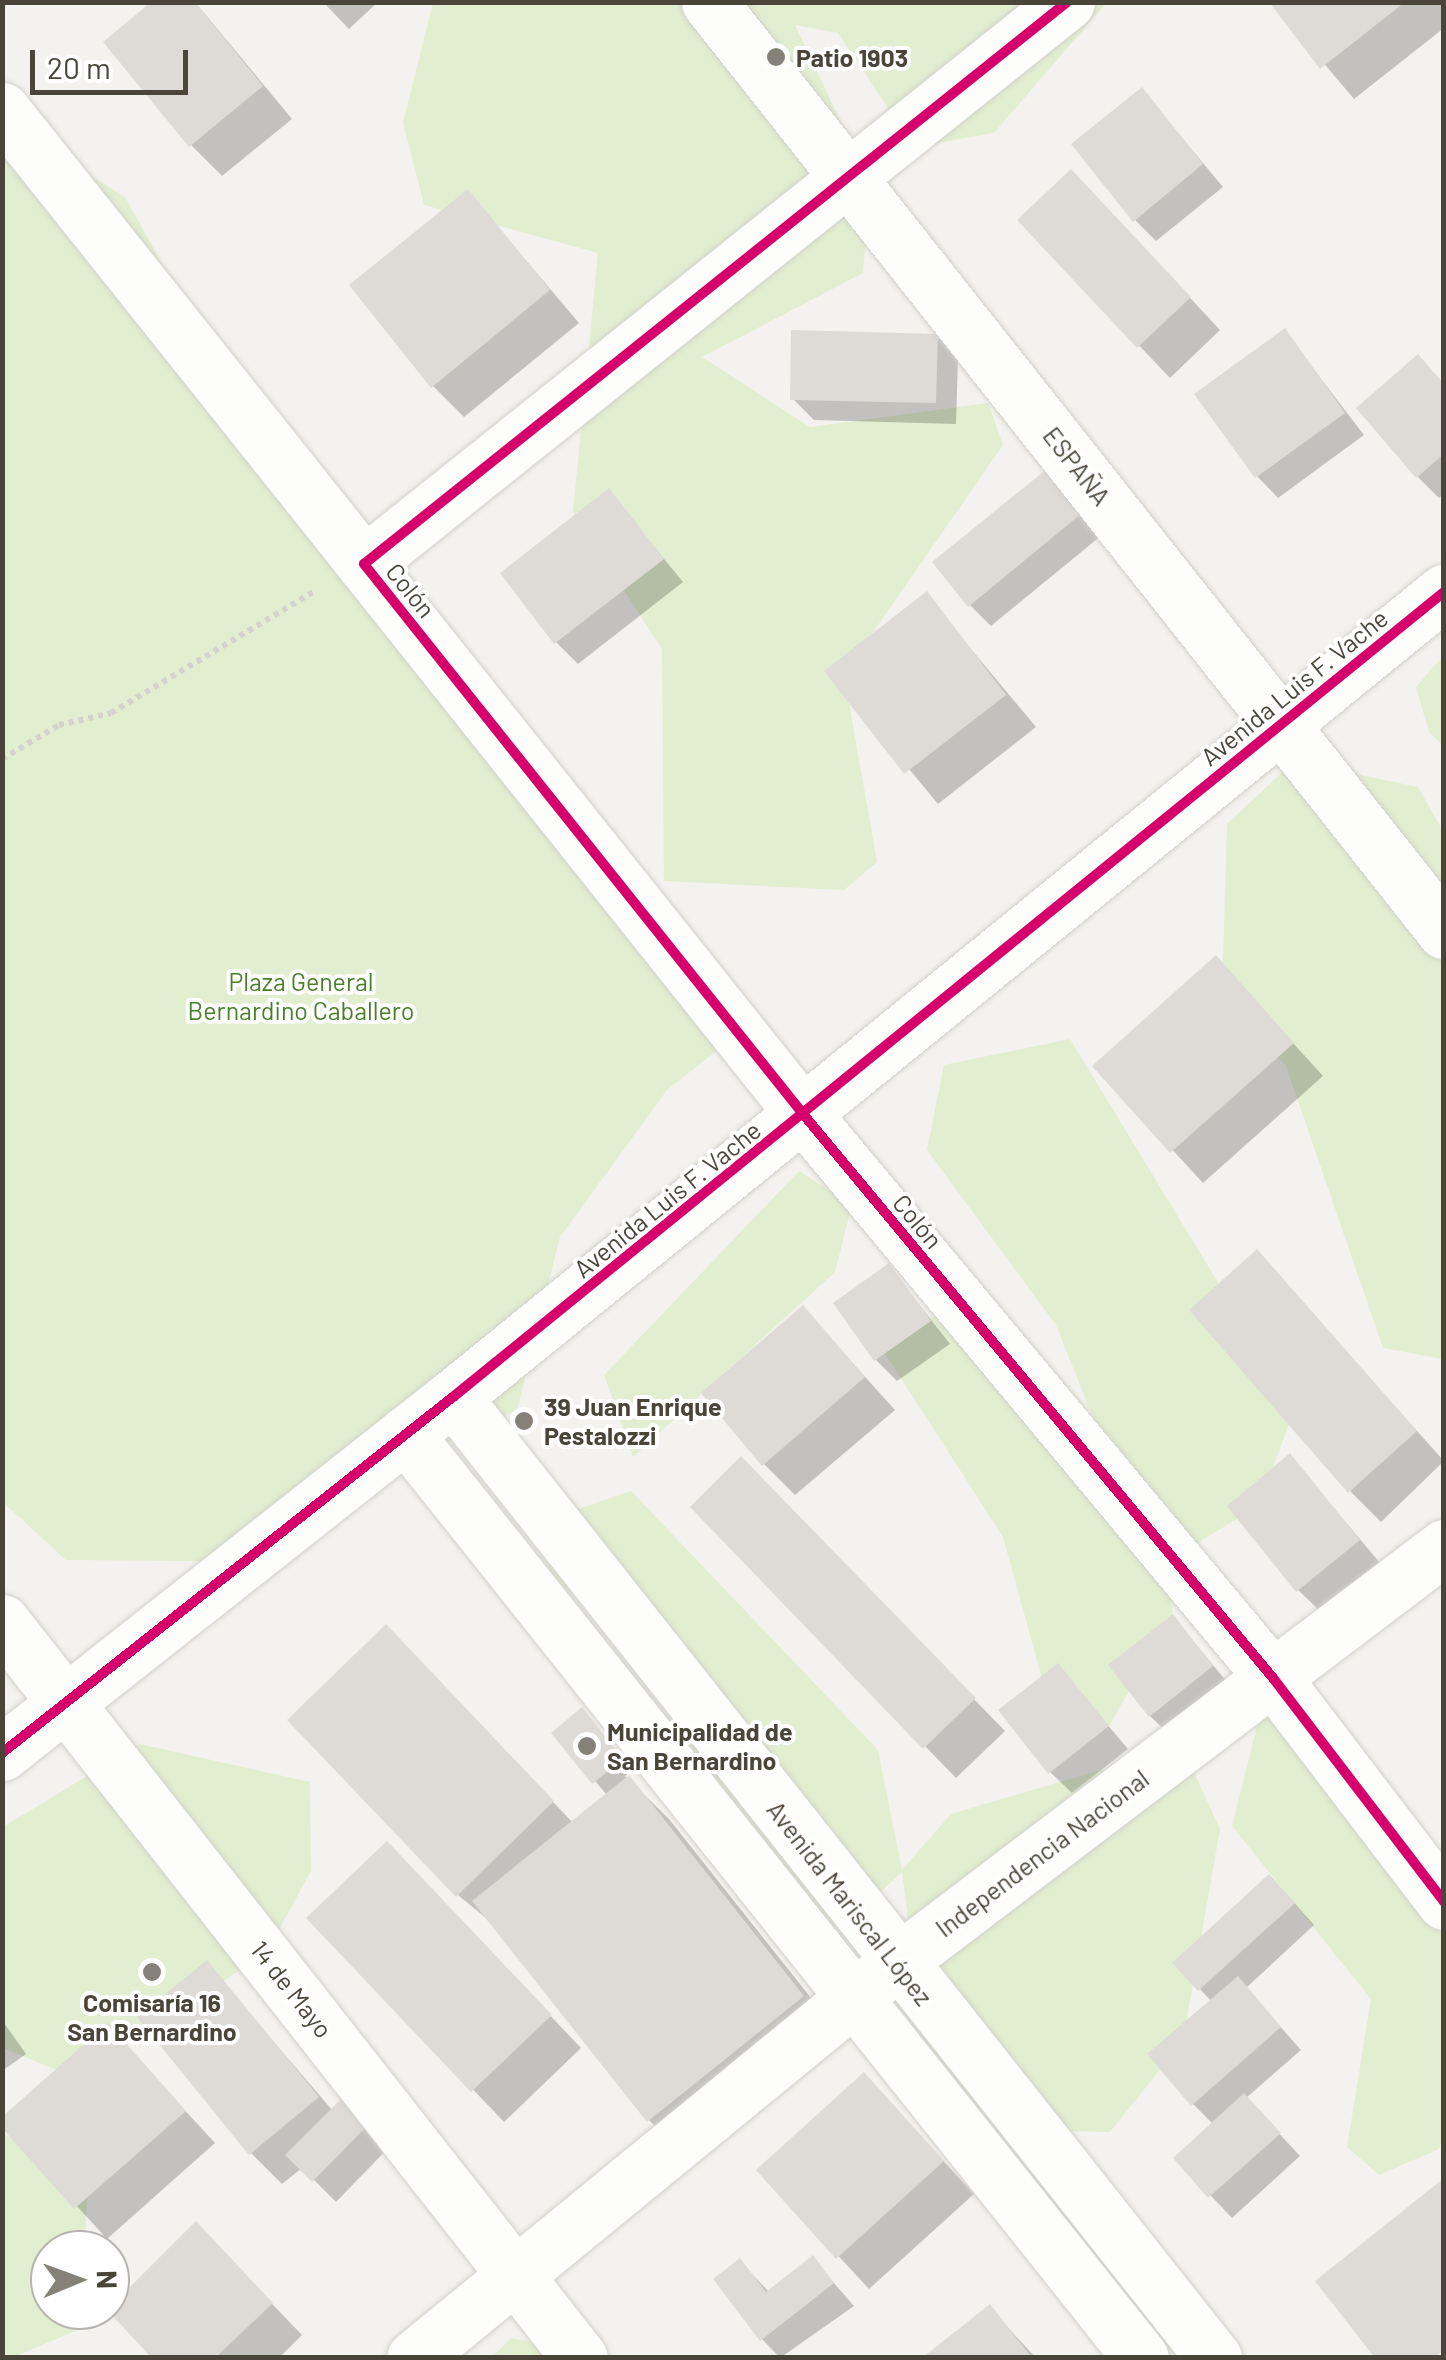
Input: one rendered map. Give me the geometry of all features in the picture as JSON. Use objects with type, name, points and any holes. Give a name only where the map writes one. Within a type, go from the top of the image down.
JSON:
[{"type":"street","name":"ESPAÑA","points":[[709,2],[1444,930]]},
{"type":"street","points":[[364,564],[1066,2]]},
{"type":"street","name":"Colón","points":[[2,110],[803,1114],[1272,1678],[1444,1902]]},
{"type":"street","name":"Avenida Luis F. Vache","points":[[2,1753],[453,1397],[1444,592]]},
{"type":"street","name":"Avenida Mariscal López","points":[[453,1397],[896,1964],[1214,2358]]},
{"type":"street","points":[[405,1434],[1140,2358]]},
{"type":"street","name":"Independencia Nacional","points":[[414,2358],[896,1964],[1444,1547]]},
{"type":"street","name":"14 de Mayo","points":[[2,1622],[70,1703],[580,2358]]},
{"type":"path","points":[[2,759],[58,726],[112,712],[364,564]]},
{"type":"green space","points":[[433,3],[1106,3],[994,133],[914,147],[838,33],[795,25],[870,184],[863,273],[702,357],[810,427],[988,403],[1003,445],[844,674],[877,862],[844,890],[664,881],[662,649],[573,512],[598,253],[424,205],[403,122]]},
{"type":"green space","name":"Plaza General Bernardino Caballero","points":[[2,120],[125,197],[280,477],[720,1048],[667,1090],[560,1237],[517,1410],[200,1561],[66,1560],[3,1502]]},
{"type":"green space","points":[[1443,656],[1443,746],[1429,732],[1416,687]]},
{"type":"green space","points":[[1294,761],[1418,787],[1444,833],[1443,1359],[1383,1348],[1286,1066],[1222,996],[1227,824]]},
{"type":"green space","points":[[1070,1039],[1295,1409],[1258,1506],[1181,1553],[1162,1544],[1173,1614],[1109,1726],[1049,1704],[1003,1537],[875,1338],[975,1302],[1113,1468],[1056,1325],[927,1150],[944,1065]]},
{"type":"green space","points":[[799,1171],[852,1205],[835,1272],[633,1457],[604,1375]]},
{"type":"green space","points":[[631,1491],[878,1750],[902,1870],[951,1814],[1182,1746],[1220,1829],[1183,2041],[1110,2132],[1001,2130],[927,2064],[902,1872],[840,1930],[727,1864],[649,1659],[546,1573],[569,1512]]},
{"type":"green space","points":[[1265,1695],[1443,1876],[1444,2134],[1439,2149],[1379,2175],[1347,2147],[1371,1999],[1232,1826]]},
{"type":"green space","points":[[140,1744],[310,1782],[311,1871],[266,1953],[76,2078],[3,2048],[3,1827]]},
{"type":"green space","points":[[2,2132],[88,2190],[85,2230],[30,2230],[30,2330],[78,2330],[11,2358],[2,2357]]},
{"type":"green space","points":[[511,2338],[607,2357],[491,2358]]},
{"type":"building","points":[[151,2],[195,2],[263,86],[189,147],[103,42]]},
{"type":"building","points":[[1269,2],[1405,2],[1320,69]]},
{"type":"building","points":[[1142,87],[1203,164],[1133,222],[1071,144]]},
{"type":"building","points":[[1071,169],[1191,297],[1137,348],[1017,220]]},
{"type":"building","points":[[468,189],[550,290],[431,388],[349,285]]},
{"type":"building","points":[[1285,328],[1345,413],[1255,478],[1194,394]]},
{"type":"building","points":[[791,330],[938,334],[936,403],[790,400]]},
{"type":"building","points":[[1418,354],[1444,384],[1444,454],[1416,478],[1356,408]]},
{"type":"building","points":[[1064,455],[1099,499],[968,607],[932,562]]},
{"type":"building","points":[[609,488],[664,559],[554,644],[500,573]]},
{"type":"building","points":[[927,591],[1006,695],[904,774],[824,671]]},
{"type":"building","points":[[1216,955],[1294,1043],[1170,1153],[1092,1066]]},
{"type":"building","points":[[1257,1249],[1417,1431],[1348,1493],[1189,1310]]},
{"type":"building","points":[[889,1263],[931,1321],[874,1361],[833,1303]]},
{"type":"building","points":[[803,1305],[865,1377],[762,1466],[701,1393]]},
{"type":"building","points":[[1290,1453],[1360,1540],[1296,1592],[1227,1506]]},
{"type":"building","points":[[741,1456],[976,1698],[923,1749],[690,1507]]},
{"type":"building","points":[[1173,1614],[1213,1666],[1149,1717],[1108,1665]]},
{"type":"building","points":[[386,1624],[554,1801],[456,1897],[287,1720]]},
{"type":"building","points":[[1058,1663],[1109,1726],[1048,1774],[998,1710]]},
{"type":"building","name":"Municipalidad de San Bernardino","points":[[582,1707],[623,1759],[592,1784],[551,1733]]},
{"type":"building","points":[[629,1775],[804,1996],[647,2122],[472,1901]]},
{"type":"building","points":[[387,1841],[552,2015],[471,2092],[306,1918]]},
{"type":"building","points":[[1269,1874],[1295,1903],[1198,1991],[1172,1963]]},
{"type":"building","points":[[207,1960],[319,2097],[249,2155],[137,2017]]},
{"type":"building","points":[[1238,1976],[1281,2027],[1191,2106],[1147,2054]]},
{"type":"building","points":[[108,2023],[186,2111],[74,2209],[2,2128],[2,2117]]},
{"type":"building","points":[[864,2072],[944,2161],[836,2259],[756,2170]]},
{"type":"building","points":[[352,2088],[379,2114],[312,2182],[285,2155]]},
{"type":"building","points":[[1244,2093],[1281,2133],[1208,2198],[1173,2158]]},
{"type":"building","points":[[1444,2178],[1444,2350],[1434,2358],[1375,2358],[1315,2281]]},
{"type":"building","points":[[196,2221],[273,2303],[215,2358],[152,2358],[126,2330],[130,2330],[130,2287]]},
{"type":"building","points":[[813,2255],[834,2283],[760,2341],[713,2279],[740,2258],[766,2292]]},
{"type":"building","points":[[990,2304],[1032,2358],[922,2358]]},
{"type":"cycle path","points":[[1067,2],[364,564],[803,1114],[1273,1678],[1444,1902]]},
{"type":"cycle path","points":[[2,1753],[453,1397],[1444,592]]},
{"type":"place","name":"Patio 1903","points":[[776,57]]},
{"type":"place","name":"39 Juan Enrique Pestalozzi","points":[[524,1421]]},
{"type":"place","name":"Municipalidad de San Bernardino","points":[[587,1746]]},
{"type":"place","name":"Comisaría 16 San Bernardino","points":[[152,1972]]}]
